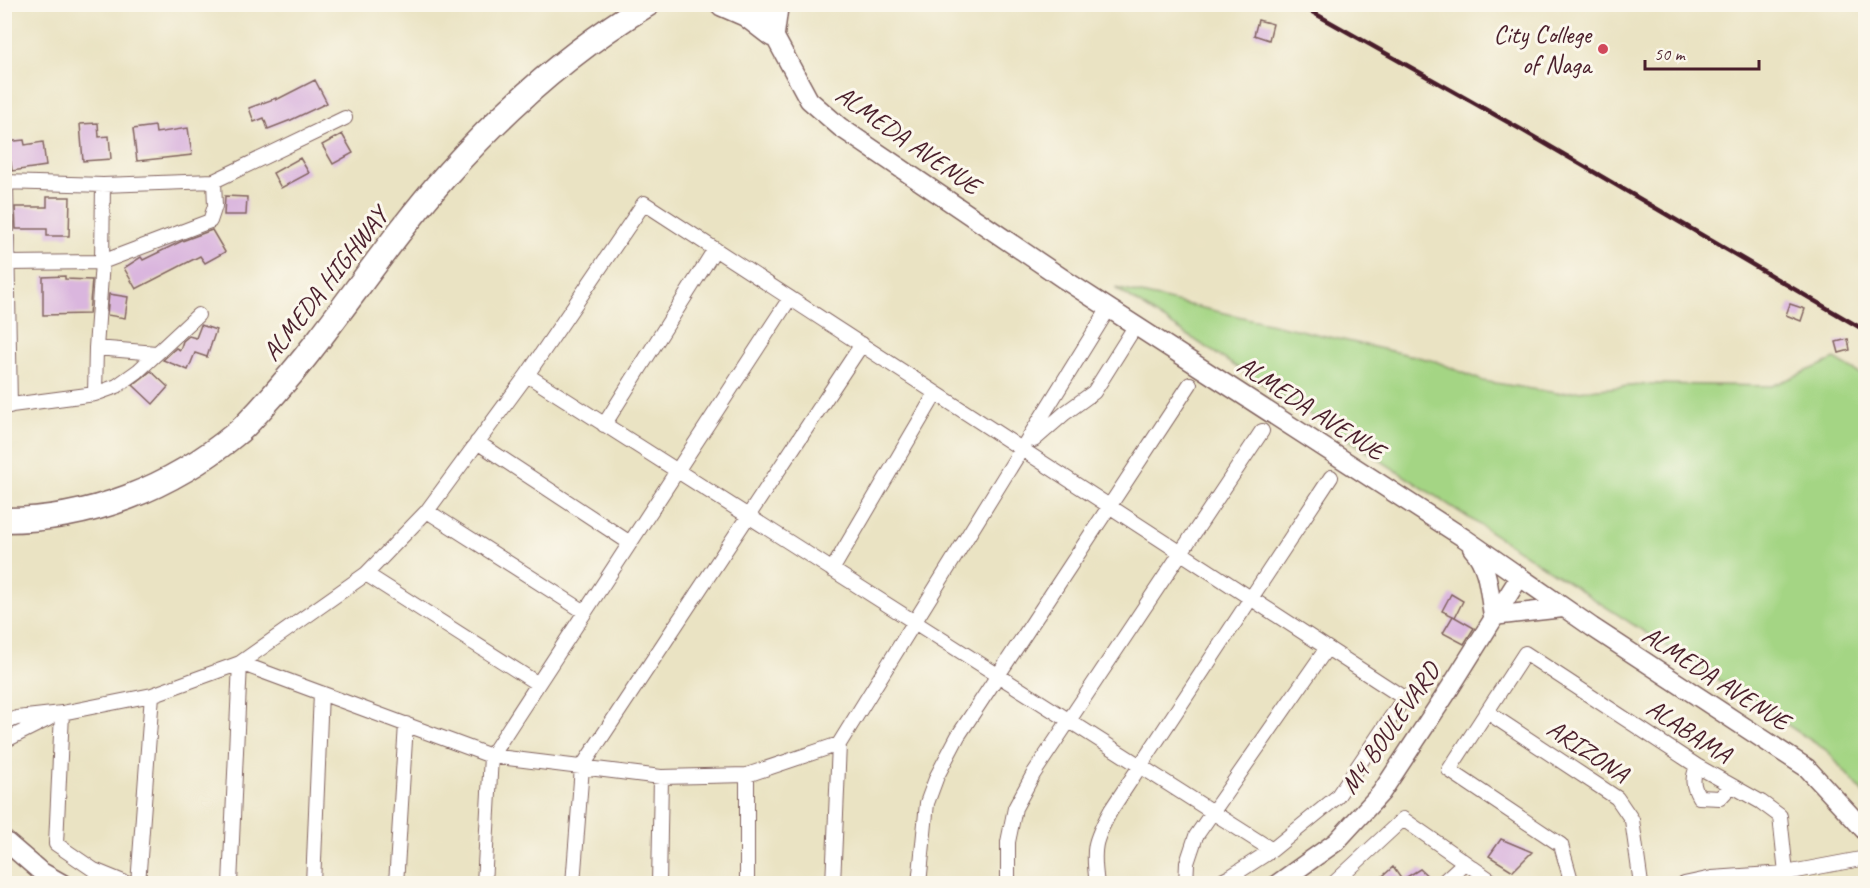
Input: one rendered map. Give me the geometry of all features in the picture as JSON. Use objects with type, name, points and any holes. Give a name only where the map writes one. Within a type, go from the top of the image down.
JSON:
[{"type":"highway","name":"ALMEDA HIGHWAY","points":[[4,520],[63,515],[94,509],[126,499],[186,469],[238,433],[287,381],[388,248],[448,174],[499,120],[584,46],[648,4]]},
{"type":"highway","points":[[723,4],[746,14],[772,34],[777,4]]},
{"type":"main road","name":"ALMEDA AVENUE","points":[[757,4],[809,100],[840,127],[1109,308],[1464,538],[1563,608],[1807,768],[1866,832]]},
{"type":"main road","points":[[1464,538],[1481,558],[1493,616],[1563,608]]},
{"type":"main road","name":"M4 BOULEVARD","points":[[1277,884],[1336,842],[1381,793],[1519,578]]},
{"type":"main road","points":[[4,840],[36,877],[63,884]]},
{"type":"street","points":[[198,315],[138,371],[117,386],[95,394],[7,406],[5,182],[103,185],[214,181],[345,118]]},
{"type":"street","points":[[7,263],[102,262],[210,221],[215,206],[214,181]]},
{"type":"street","points":[[95,394],[102,262],[103,185]]},
{"type":"street","points":[[4,723],[17,718],[62,713],[152,695],[240,663],[366,574],[427,512],[527,375],[644,203],[1404,698],[1337,797],[1272,850],[1216,884]]},
{"type":"street","points":[[604,424],[715,249]]},
{"type":"street","points":[[484,884],[491,756],[790,298]]},
{"type":"street","points":[[833,884],[839,744],[1109,308]]},
{"type":"street","points":[[1023,450],[1065,412],[1094,392],[1136,325]]},
{"type":"street","points":[[573,884],[582,767],[861,344]]},
{"type":"street","points":[[96,348],[156,353]]},
{"type":"street","points":[[527,375],[1272,850]]},
{"type":"street","points":[[919,884],[927,802],[937,776],[958,736],[1190,384]]},
{"type":"street","points":[[832,570],[936,393]]},
{"type":"street","points":[[1008,884],[1008,842],[1015,808],[1034,773],[1262,431]]},
{"type":"street","points":[[477,442],[630,543]]},
{"type":"street","points":[[1097,884],[1094,863],[1095,838],[1111,810],[1331,477]]},
{"type":"street","points":[[427,512],[585,612]]},
{"type":"street","points":[[366,574],[538,684]]},
{"type":"street","points":[[1186,884],[1187,863],[1196,836],[1327,648]]},
{"type":"street","name":"ALABAMA","points":[[1487,712],[1525,653],[1697,766],[1761,802],[1780,816],[1786,873]]},
{"type":"street","points":[[240,663],[491,756],[661,777],[747,776],[839,744]]},
{"type":"street","points":[[230,884],[240,663]]},
{"type":"street","points":[[313,884],[321,693]]},
{"type":"street","points":[[138,884],[152,695]]},
{"type":"street","points":[[1487,712],[1449,770],[1561,845],[1572,884]]},
{"type":"street","name":"ARIZONA","points":[[1487,712],[1617,798],[1632,820],[1641,884]]},
{"type":"street","points":[[4,741],[62,713]]},
{"type":"street","points":[[62,713],[56,844],[94,870],[128,884]]},
{"type":"street","points":[[396,884],[406,724]]},
{"type":"street","points":[[1697,766],[1692,778],[1694,789],[1699,797],[1720,798],[1731,786]]},
{"type":"street","points":[[747,776],[747,884]]},
{"type":"street","points":[[659,884],[661,777]]},
{"type":"street","points":[[1333,884],[1403,819],[1496,884]]},
{"type":"street","points":[[1684,884],[1786,873],[1866,858]]},
{"type":"street","points":[[1441,884],[1464,863]]},
{"type":"green space","points":[[1115,288],[1435,361],[1483,381],[1557,393],[1651,384],[1772,386],[1835,359],[1865,377],[1866,494],[1861,498],[1866,543],[1865,795],[1826,750]]},
{"type":"building","points":[[1258,20],[1273,24],[1269,40],[1254,35]]},
{"type":"building","points":[[315,80],[327,103],[268,129],[264,118],[254,122],[249,108],[276,98],[276,100]]},
{"type":"building","points":[[98,123],[99,137],[109,136],[111,159],[83,161],[80,124]]},
{"type":"building","points":[[155,126],[156,133],[188,128],[192,155],[137,161],[133,129]]},
{"type":"building","points":[[342,134],[353,153],[333,164],[322,145]]},
{"type":"building","points":[[24,140],[25,145],[43,142],[46,166],[12,171],[6,142]]},
{"type":"building","points":[[300,158],[309,173],[281,188],[273,173]]},
{"type":"building","points":[[225,196],[247,197],[246,215],[224,215]]},
{"type":"building","points":[[47,197],[70,197],[69,236],[47,236],[47,229],[16,229],[15,207],[47,207]]},
{"type":"building","points":[[212,230],[225,252],[205,263],[200,256],[136,289],[124,268],[141,257],[143,260],[182,241]]},
{"type":"building","points":[[65,276],[65,279],[92,280],[89,314],[43,315],[43,277]]},
{"type":"building","points":[[109,294],[128,297],[125,318],[107,315]]},
{"type":"building","points":[[1790,304],[1805,309],[1801,321],[1786,315]]},
{"type":"building","points":[[201,325],[216,330],[207,357],[195,353],[188,370],[163,360],[176,348],[180,350],[183,341],[189,336],[196,338]]},
{"type":"building","points":[[1848,339],[1850,350],[1839,353],[1836,342]]},
{"type":"building","points":[[151,371],[168,387],[153,404],[133,385]]},
{"type":"building","points":[[1451,594],[1463,601],[1455,617],[1442,611]]},
{"type":"building","points":[[1453,616],[1474,628],[1464,644],[1443,633]]},
{"type":"building","points":[[1501,839],[1532,852],[1513,871],[1489,856]]},
{"type":"building","points":[[1393,867],[1402,880],[1420,869],[1433,881],[1432,884],[1374,884]]},
{"type":"railway","points":[[1298,4],[1522,130],[1866,331]]},
{"type":"place","name":"City College of Naga","points":[[1603,49]]}]
